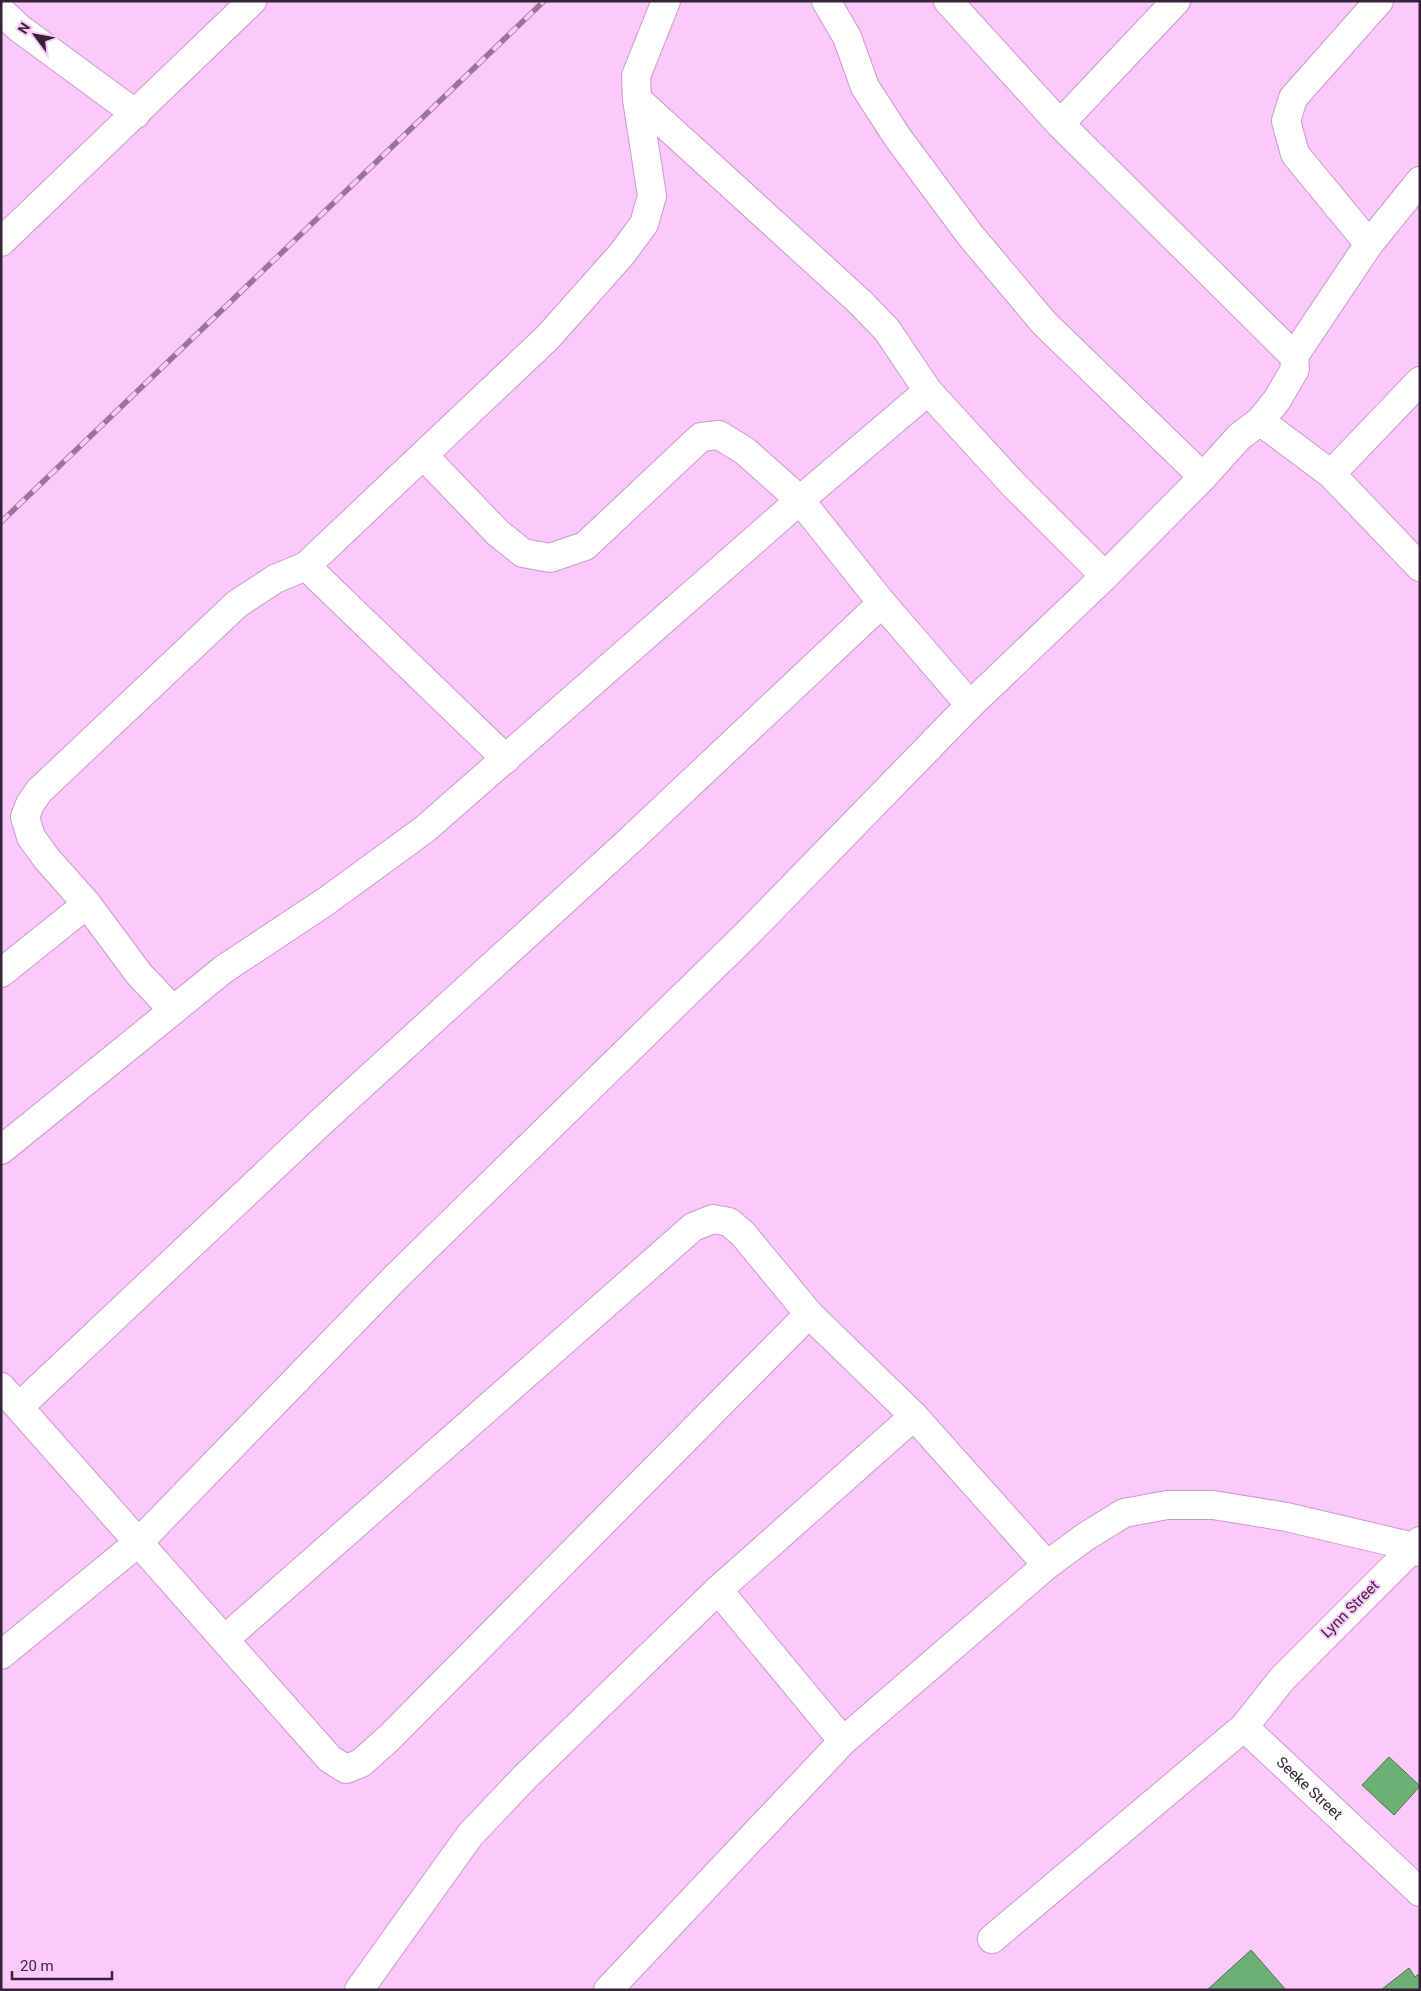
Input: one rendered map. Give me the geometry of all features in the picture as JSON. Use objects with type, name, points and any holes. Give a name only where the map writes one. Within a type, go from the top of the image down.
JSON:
[{"type":"street","points":[[1,242],[252,1]]},
{"type":"street","points":[[173,1010],[139,974],[87,904],[31,837],[25,817],[30,804],[39,791],[237,604],[275,579],[306,566],[548,337],[621,255],[644,224],[652,196],[637,99],[636,76],[666,1]]},
{"type":"street","points":[[826,1],[846,37],[865,87],[898,138],[970,235],[1044,323],[1203,477]]},
{"type":"street","points":[[1060,124],[1176,1]]},
{"type":"street","points":[[1369,244],[1295,154],[1286,121],[1293,98],[1379,1]]},
{"type":"street","points":[[951,2],[1060,124],[1294,356]]},
{"type":"street","points":[[1,11],[19,28],[136,114]]},
{"type":"street","points":[[637,99],[861,302],[888,330],[928,391],[1012,484],[1105,576]]},
{"type":"street","points":[[1,1656],[139,1542],[395,1278],[747,934],[970,705],[1105,576],[1203,477],[1239,437],[1260,421],[1277,400],[1295,369],[1294,356],[1369,244],[1420,181]]},
{"type":"street","points":[[1331,474],[1420,381]]},
{"type":"street","points":[[1,1150],[224,969],[325,902],[425,829],[506,760],[800,500],[928,391]]},
{"type":"street","points":[[1260,421],[1331,474],[1420,567]]},
{"type":"street","points":[[424,456],[498,533],[523,553],[550,558],[585,546],[701,437],[720,435],[745,451],[800,500],[882,603],[970,705]]},
{"type":"street","points":[[306,566],[506,760]]},
{"type":"street","points":[[19,1408],[320,1123],[626,844],[882,603]]},
{"type":"street","points":[[1,973],[87,904]]},
{"type":"street","points":[[225,1639],[693,1228],[713,1219],[729,1222],[743,1234],[810,1314],[914,1416],[1047,1565]]},
{"type":"street","points":[[1,1387],[330,1759],[346,1769],[361,1763],[396,1731],[810,1314]]},
{"type":"street","points":[[359,1990],[470,1835],[524,1777],[718,1590],[914,1416]]},
{"type":"street","points":[[608,1990],[843,1741],[1047,1565],[1085,1537],[1124,1513],[1167,1505],[1213,1505],[1287,1517],[1418,1546]]},
{"type":"street","name":"Lynn Street","points":[[1244,1727],[1282,1679],[1418,1546]]},
{"type":"street","points":[[718,1590],[843,1741]]},
{"type":"street","points":[[992,1939],[1244,1727]]},
{"type":"street","name":"Seeke Street","points":[[1244,1727],[1420,1892]]},
{"type":"building","points":[[1389,1757],[1420,1786],[1394,1815],[1362,1785]]},
{"type":"building","points":[[1251,1950],[1286,1990],[1207,1990]]},
{"type":"building","points":[[1409,1968],[1415,1977],[1420,1973],[1420,1990],[1381,1990]]},
{"type":"railway","points":[[1,522],[544,1]]}]
